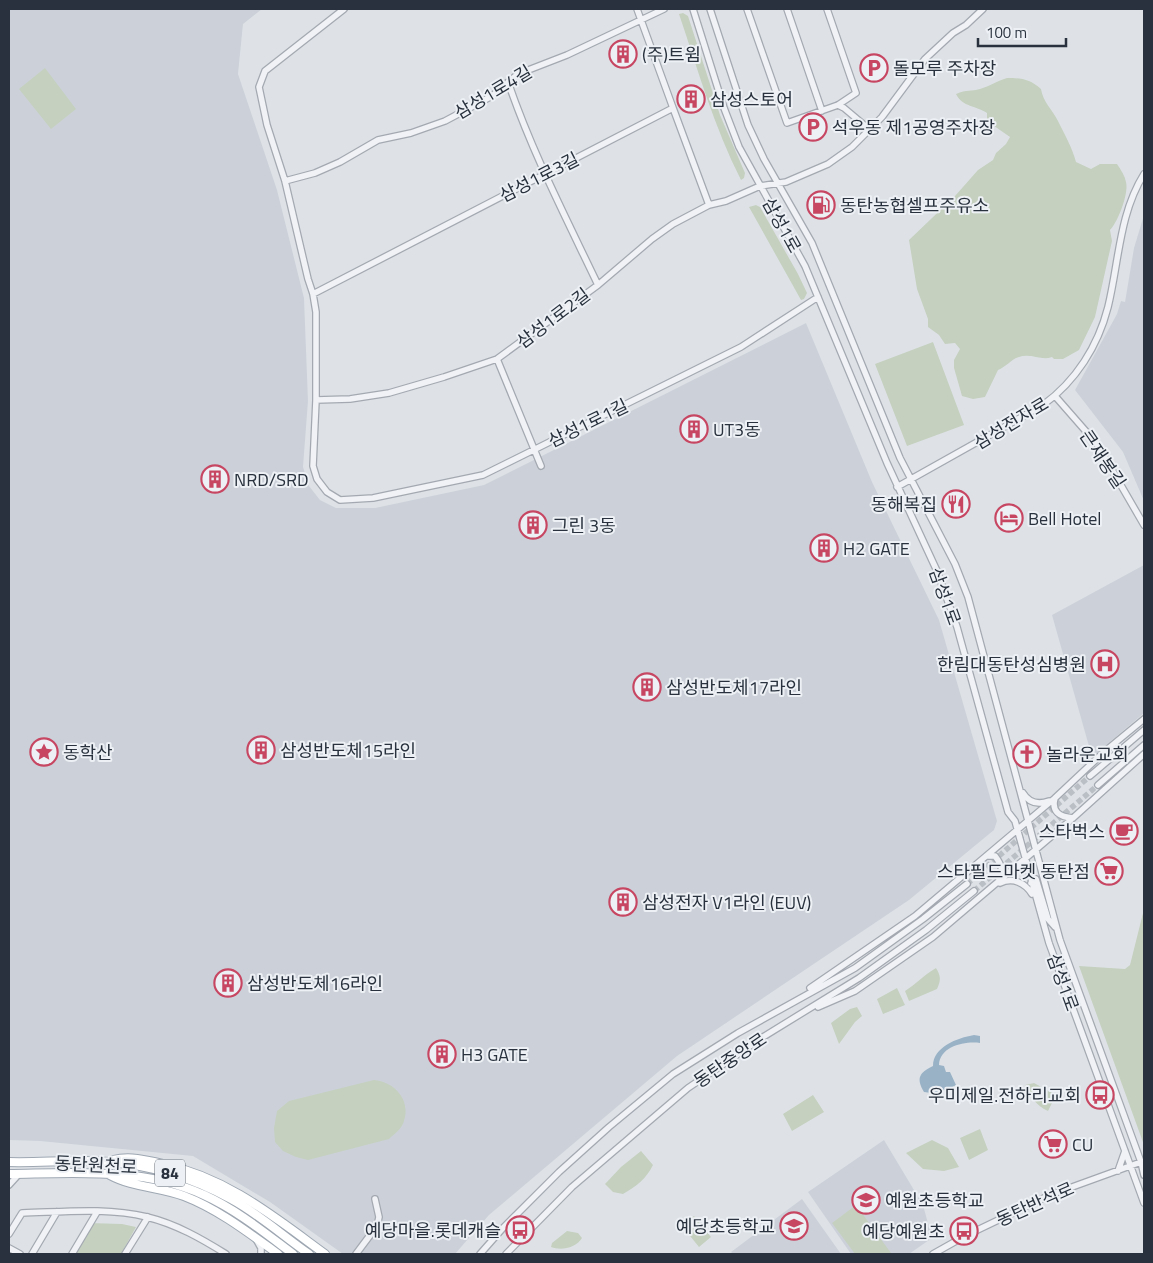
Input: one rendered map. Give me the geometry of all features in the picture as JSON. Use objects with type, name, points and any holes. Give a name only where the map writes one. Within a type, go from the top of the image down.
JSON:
[{"type":"main road","points":[[107,1162],[124,1158],[151,1161],[181,1168],[212,1180],[256,1204],[325,1254]]},
{"type":"main road","name":"동탄원천로","points":[[9,1162],[107,1162],[153,1169],[183,1178],[211,1188],[233,1199],[308,1254]]},
{"type":"main road","name":"동탄원천로","points":[[9,1174],[106,1173],[156,1179],[175,1184],[204,1195],[240,1216],[293,1254]]},
{"type":"main road","points":[[106,1173],[123,1182],[155,1187],[194,1201],[219,1213],[278,1254]]},
{"type":"street","points":[[316,400],[316,312],[313,294],[285,181],[267,125],[259,87],[264,71],[344,9]]},
{"type":"street","points":[[637,9],[709,206]]},
{"type":"street","name":"삼성1로4길","points":[[285,181],[332,166],[378,140],[410,133],[445,121],[492,96],[518,74],[567,55],[664,9]]},
{"type":"street","name":"삼성1로","points":[[693,9],[739,147],[805,266],[847,371],[898,488],[937,571],[954,618],[1008,812],[1015,821],[1049,943],[1144,1203]]},
{"type":"street","name":"삼성1로","points":[[710,9],[748,125],[764,159],[812,243],[900,458],[955,564],[968,597],[1057,928],[1144,1175]]},
{"type":"street","points":[[747,9],[787,123],[838,105],[856,93],[827,9]]},
{"type":"street","points":[[787,9],[822,111]]},
{"type":"street","name":"삼성1로2길","points":[[316,400],[350,399],[389,393],[497,359],[598,285],[673,224],[709,206],[726,201],[760,186],[780,184],[828,164],[852,147],[882,117],[925,59],[983,9]]},
{"type":"street","points":[[508,82],[522,122],[544,174],[598,285]]},
{"type":"street","points":[[838,105],[869,129]]},
{"type":"street","name":"삼성1로3길","points":[[313,294],[673,108]]},
{"type":"street","name":"삼성전자로","points":[[898,488],[1035,410],[1055,396],[1082,365],[1102,327],[1108,307],[1124,222],[1144,174]]},
{"type":"street","name":"삼성1로1길","points":[[316,400],[313,466],[317,479],[328,492],[340,500],[373,498],[483,475],[741,347],[818,297]]},
{"type":"street","points":[[497,359],[541,466]]},
{"type":"street","name":"큰재봉길","points":[[1055,396],[1097,444],[1144,525]]},
{"type":"street","points":[[792,1002],[845,963],[915,916],[1055,798],[1104,752],[1144,719]]},
{"type":"street","points":[[1090,776],[1144,730]]},
{"type":"street","points":[[1098,785],[1144,746]]},
{"type":"street","points":[[800,1015],[854,991],[933,936],[1036,850],[1144,754]]},
{"type":"street","points":[[1018,784],[1026,798],[1030,801],[1043,803],[1055,798]]},
{"type":"street","points":[[1055,798],[1056,812],[1064,817],[1073,818]]},
{"type":"street","points":[[987,856],[995,856],[1000,864],[1002,874],[996,884]]},
{"type":"street","points":[[1031,882],[1033,879],[1036,879],[1048,919],[1057,928]]},
{"type":"street","points":[[996,884],[1006,880],[1016,880],[1029,888],[1036,900]]},
{"type":"street","points":[[792,1002],[855,968],[923,919],[967,884]]},
{"type":"street","name":"동탄중앙로","points":[[506,1254],[572,1187],[688,1088],[727,1060],[859,978],[926,930],[974,892]]},
{"type":"street","name":"동탄중앙로","points":[[480,1254],[502,1228],[544,1187],[650,1092],[706,1053],[792,1002]]},
{"type":"street","points":[[1118,1171],[1125,1151]]},
{"type":"street","name":"동탄반석로","points":[[933,1254],[965,1236],[1050,1195],[1141,1162]]},
{"type":"street","points":[[9,1185],[19,1174]]},
{"type":"street","points":[[356,1254],[377,1226],[379,1217],[375,1199]]},
{"type":"street","points":[[32,1254],[57,1212]]},
{"type":"street","points":[[72,1254],[97,1212]]},
{"type":"street","points":[[9,1234],[22,1213],[97,1212],[148,1217],[194,1234],[225,1254]]},
{"type":"street","points":[[128,1253],[148,1217]]},
{"type":"street","points":[[255,1237],[263,1254],[278,1254]]},
{"type":"street","points":[[9,1248],[20,1254]]},
{"type":"shaded area","points":[[9,9],[262,9],[243,24],[238,74],[277,190],[304,298],[308,401],[303,467],[309,486],[320,500],[336,508],[375,508],[484,485],[806,323],[872,482],[939,620],[997,821],[994,830],[909,900],[677,1056],[489,1215],[455,1254],[343,1254],[270,1202],[193,1156],[40,1141],[9,1140]]},
{"type":"shaded area","points":[[1144,215],[1144,501],[1123,452],[1075,390],[1117,314],[1121,301],[1125,302],[1134,248]]},
{"type":"shaded area","name":"한림대동탄성심병원","points":[[1144,565],[1144,713],[1092,757],[1052,615]]},
{"type":"shaded area","name":"예원초등학교","points":[[884,1140],[923,1205],[932,1238],[909,1254],[851,1254],[808,1192]]},
{"type":"shaded area","name":"예당초등학교","points":[[802,1199],[841,1254],[733,1254],[731,1252]]},
{"type":"green space","points":[[683,13],[688,16],[720,115],[745,173],[744,178],[741,180],[731,160],[707,98],[679,14]]},
{"type":"green space","points":[[45,68],[76,109],[51,129],[19,89]]},
{"type":"green space","points":[[1007,78],[1026,80],[1041,89],[1068,141],[1076,162],[1091,169],[1100,164],[1117,164],[1123,173],[1127,187],[1119,214],[1110,230],[1112,241],[1095,317],[1079,350],[1063,359],[1028,356],[1016,358],[998,370],[985,397],[973,399],[962,396],[954,368],[954,360],[960,349],[955,343],[945,344],[939,335],[928,327],[928,319],[917,289],[909,240],[955,196],[978,170],[993,160],[996,153],[1006,144],[1010,137],[987,121],[987,113],[966,104],[956,94],[980,89]]},
{"type":"green space","points":[[756,205],[760,207],[798,274],[807,293],[804,299],[801,300],[749,207]]},
{"type":"green space","points":[[933,342],[964,425],[907,446],[875,364]]},
{"type":"green space","points":[[1144,909],[1144,1145],[1079,966],[1125,969],[1130,965]]},
{"type":"green space","points":[[936,968],[940,978],[937,989],[909,1001],[905,991]]},
{"type":"green space","points":[[897,988],[905,1005],[883,1014],[877,999]]},
{"type":"green space","points":[[857,1007],[862,1016],[855,1022],[839,1044],[831,1023],[850,1009]]},
{"type":"green space","points":[[374,1080],[381,1081],[394,1088],[403,1099],[405,1106],[406,1113],[403,1124],[389,1139],[308,1160],[283,1151],[275,1142],[274,1128],[277,1111],[289,1101]]},
{"type":"green space","points":[[1034,1083],[1056,1095],[1048,1111],[1031,1097],[1025,1085]]},
{"type":"green space","points":[[813,1095],[824,1112],[792,1131],[783,1114]]},
{"type":"green space","points":[[980,1129],[988,1150],[969,1160],[960,1138]]},
{"type":"green space","points":[[932,1140],[948,1148],[959,1167],[944,1171],[923,1169],[906,1153]]},
{"type":"green space","points":[[641,1151],[653,1165],[647,1174],[637,1185],[623,1194],[613,1192],[605,1184],[621,1167]]},
{"type":"green space","points":[[856,1205],[891,1253],[855,1254],[832,1223]]},
{"type":"green space","points":[[694,1216],[711,1237],[699,1247],[682,1226]]},
{"type":"green space","points":[[89,1223],[122,1224],[136,1227],[121,1254],[73,1254]]},
{"type":"green space","points":[[567,1231],[578,1233],[582,1238],[568,1248],[559,1249],[551,1247],[552,1243]]},
{"type":"water","points":[[974,1035],[980,1036],[980,1043],[954,1046],[948,1049],[940,1059],[939,1065],[944,1066],[946,1072],[950,1072],[956,1085],[940,1092],[924,1092],[920,1083],[920,1076],[933,1066],[934,1059],[941,1049],[960,1038]]},
{"type":"tunnel","points":[[967,884],[1090,776]]},
{"type":"tunnel","points":[[974,891],[1098,785]]},
{"type":"place","name":"(주)트윔","points":[[623,54]]},
{"type":"place","name":"돌모루 주차장","points":[[874,68]]},
{"type":"place","name":"삼성스토어","points":[[691,99]]},
{"type":"place","name":"석우동 제1공영주차장","points":[[813,127]]},
{"type":"place","name":"동탄농협셀프주유소","points":[[821,205]]},
{"type":"place","name":"UT3동","points":[[694,429]]},
{"type":"place","name":"NRD/SRD","points":[[215,479]]},
{"type":"place","name":"동해복집","points":[[956,504]]},
{"type":"place","name":"Bell Hotel","points":[[1009,518]]},
{"type":"place","name":"그린 3동","points":[[533,525]]},
{"type":"place","name":"H2 GATE","points":[[824,548]]},
{"type":"place","name":"한림대동탄성심병원","points":[[1105,664]]},
{"type":"place","name":"삼성반도체17라인","points":[[647,687]]},
{"type":"place","name":"삼성반도체15라인","points":[[261,750]]},
{"type":"place","name":"동학산","points":[[44,752]]},
{"type":"place","name":"놀라운교회","points":[[1027,754]]},
{"type":"place","name":"스타벅스","points":[[1124,831]]},
{"type":"place","name":"스타필드마켓 동탄점","points":[[1109,871]]},
{"type":"place","name":"삼성전자 V1라인 (EUV)","points":[[623,902]]},
{"type":"place","name":"삼성반도체16라인","points":[[228,983]]},
{"type":"place","name":"H3 GATE","points":[[442,1054]]},
{"type":"place","name":"우미제일.전하리교회","points":[[1100,1095]]},
{"type":"place","name":"CU","points":[[1053,1144]]},
{"type":"place","name":"예원초등학교","points":[[866,1200]]},
{"type":"place","name":"예당초등학교","points":[[794,1226]]},
{"type":"place","name":"예당마을.롯데캐슬","points":[[520,1230]]},
{"type":"place","name":"예당예원초","points":[[964,1231]]}]
